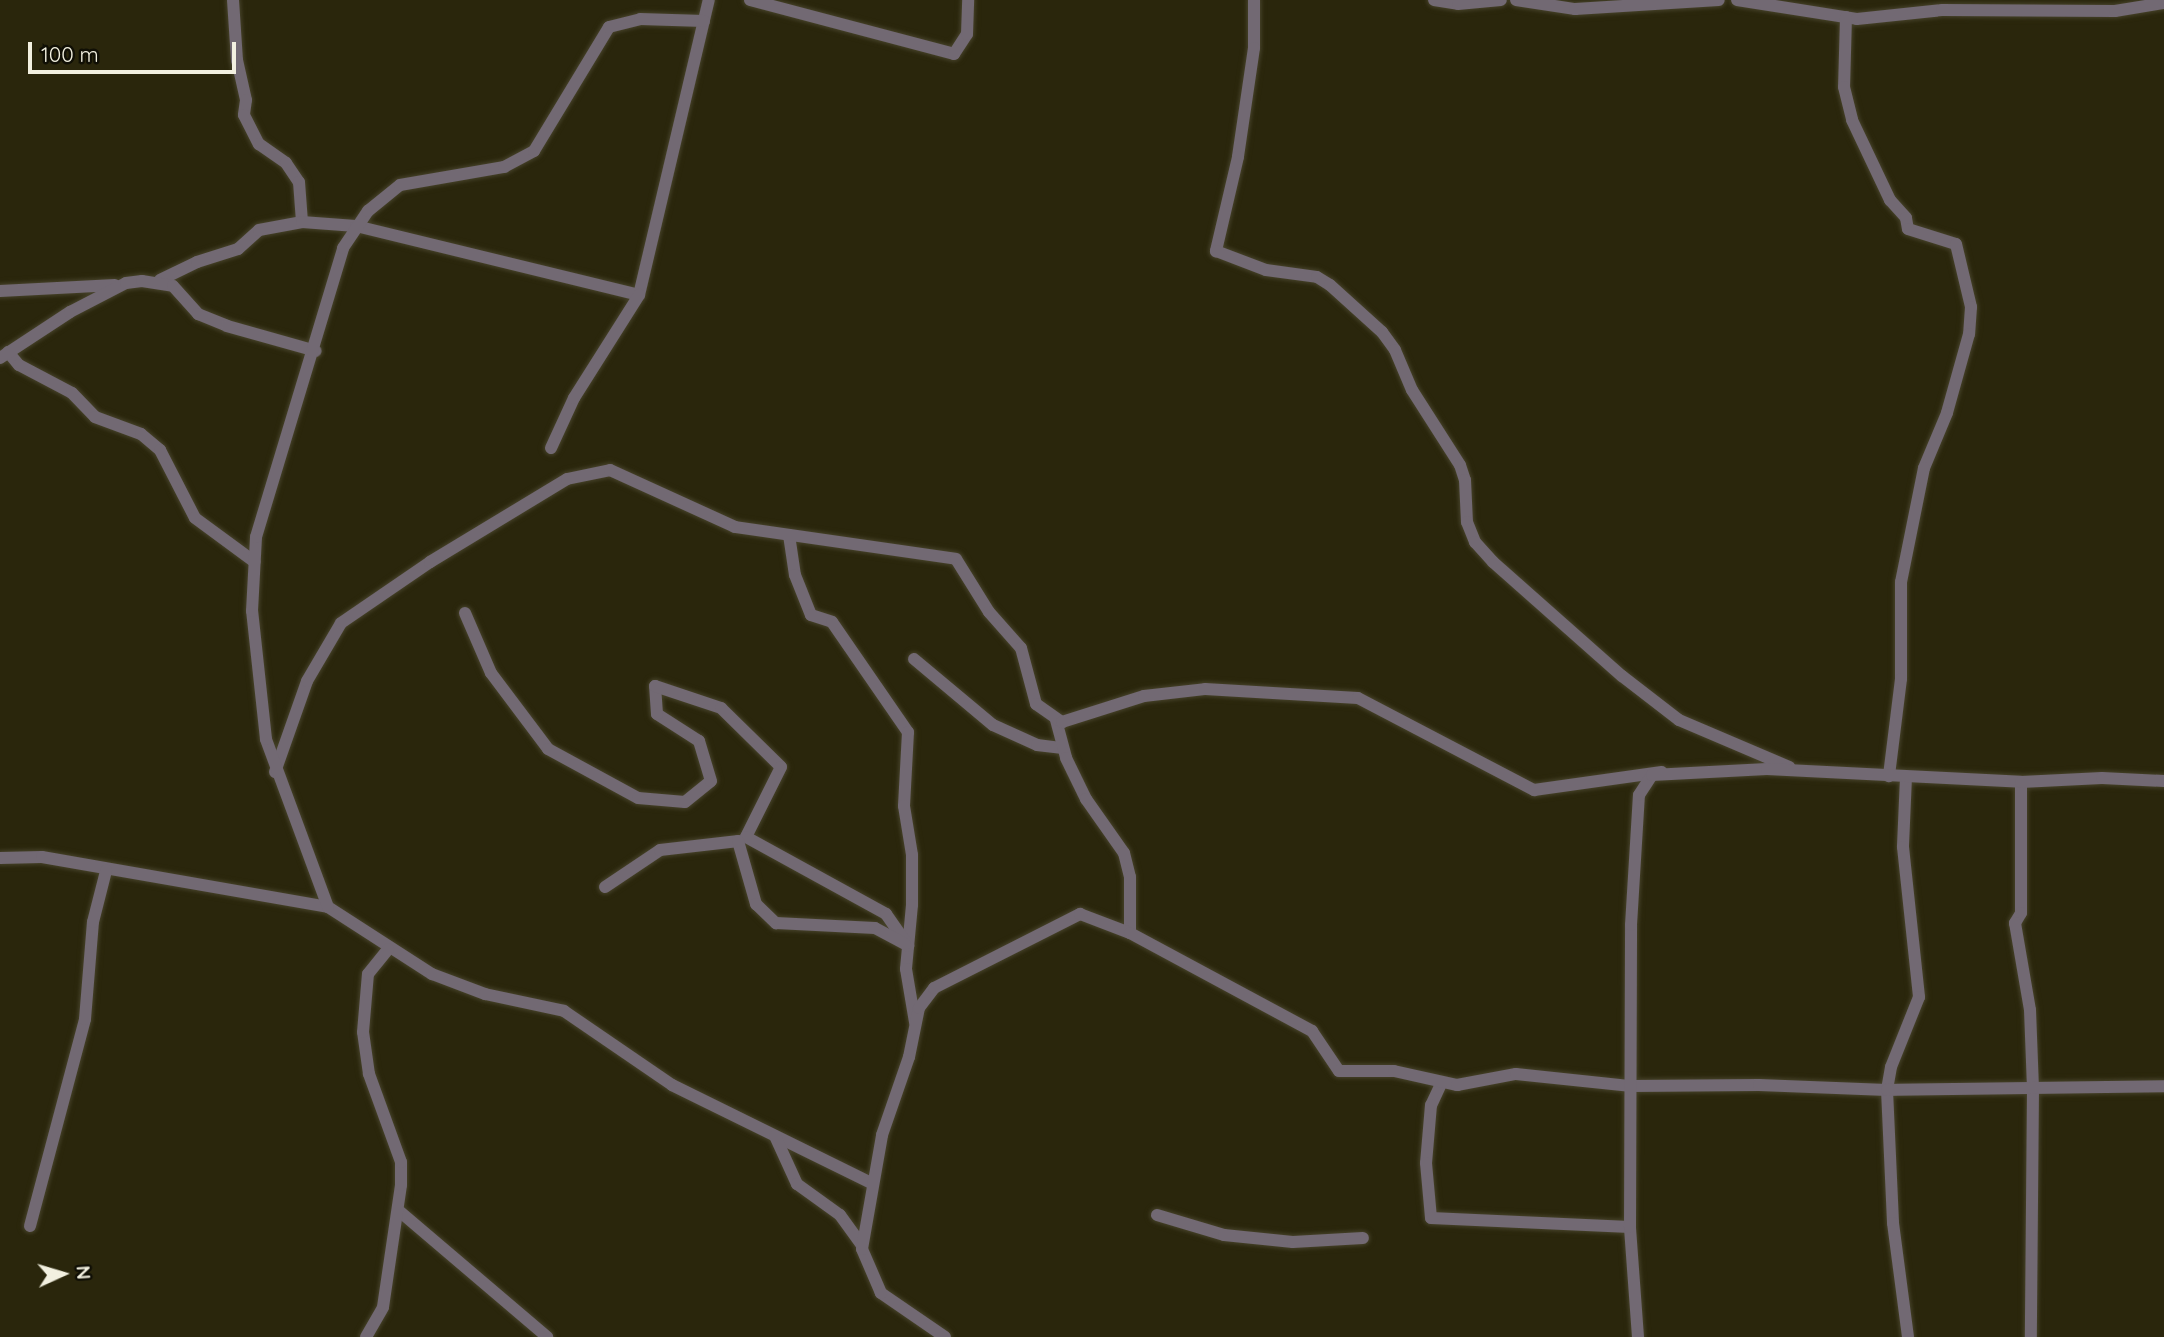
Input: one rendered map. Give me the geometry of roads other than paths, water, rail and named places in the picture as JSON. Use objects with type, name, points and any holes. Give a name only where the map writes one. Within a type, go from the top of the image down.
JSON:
[{"type":"street","points":[[233,0],[237,61],[246,100],[244,115],[259,144],[286,163],[299,182],[302,222]]},
{"type":"street","points":[[551,448],[574,398],[639,295],[709,0]]},
{"type":"street","points":[[750,0],[954,54],[967,34],[968,0]]},
{"type":"street","points":[[1254,0],[1254,48],[1238,157],[1216,251],[1266,270],[1317,277],[1330,285],[1390,342],[1412,390],[1460,465],[1465,480],[1466,522],[1475,542],[1493,562],[1622,677],[1679,720],[1796,770]]},
{"type":"street","points":[[1434,0],[1458,4],[1501,0]]},
{"type":"street","points":[[1516,0],[1575,9],[1711,0]]},
{"type":"street","points":[[1737,0],[1846,18],[1942,10],[2115,11],[2164,3]]},
{"type":"street","points":[[1846,18],[1844,87],[1852,120],[1890,200],[1906,218],[1908,229],[1956,244],[1971,307],[1969,334],[1947,413],[1924,468],[1901,582],[1901,687],[1889,776]]},
{"type":"street","points":[[328,907],[275,772],[257,680],[252,611],[256,537],[271,482],[316,351],[343,248],[356,226],[400,185],[504,167],[534,151],[609,27],[640,19],[704,21]]},
{"type":"street","points":[[0,290],[160,280],[197,261],[238,249],[259,230],[302,222],[356,226],[639,295]]},
{"type":"street","points":[[160,280],[173,286],[198,314],[268,341],[316,351]]},
{"type":"street","points":[[126,284],[4,355],[72,393],[95,417],[141,433],[164,456],[195,518],[255,562]]},
{"type":"street","points":[[275,772],[307,681],[341,623],[430,562],[567,479],[617,472],[735,527],[956,559],[989,612],[1021,648],[1036,704],[1056,720],[1063,748],[1093,813],[1124,853],[1130,877],[1130,933]]},
{"type":"street","points":[[789,535],[794,575],[811,615],[832,622],[908,732],[904,806],[912,855],[908,996],[916,1025]]},
{"type":"street","points":[[465,612],[491,673],[548,749],[638,798],[685,802],[711,781],[699,741],[657,714],[655,686],[721,708],[781,767],[746,837],[886,914],[908,946]]},
{"type":"street","points":[[914,659],[993,725],[1037,745],[1063,748]]},
{"type":"street","points":[[1056,720],[1088,718],[1144,696],[1205,689],[1358,698],[1534,790],[1662,772],[1796,770],[2021,782],[2102,778],[2164,781]]},
{"type":"street","points":[[1638,1337],[1630,1227],[1631,925],[1639,795],[1651,775],[1662,772]]},
{"type":"street","points":[[1906,777],[1903,847],[1919,997],[1891,1068],[1887,1090],[1893,1223],[1908,1337]]},
{"type":"street","points":[[2021,782],[2021,913],[2015,923],[2030,1010],[2034,1088],[2031,1337]]},
{"type":"street","points":[[605,887],[660,850],[738,841],[756,904],[776,923],[875,928],[908,946]]},
{"type":"street","points":[[0,858],[42,857],[106,871],[270,894],[328,907],[387,949],[449,981],[564,1010],[672,1085],[873,1184]]},
{"type":"street","points":[[30,1226],[85,1019],[93,922],[106,871]]},
{"type":"street","points":[[862,1245],[882,1135],[919,1008],[929,991],[1070,917],[1086,914],[1130,933],[1312,1031],[1338,1070],[1394,1071],[1441,1084],[1470,1084],[1516,1074],[1631,1086],[1887,1090],[2164,1086]]},
{"type":"street","points":[[366,1337],[383,1307],[398,1210],[401,1162],[369,1074],[363,1032],[363,992],[368,974],[387,949]]},
{"type":"street","points":[[1441,1084],[1431,1105],[1426,1163],[1427,1209],[1434,1221],[1630,1227]]},
{"type":"street","points":[[775,1136],[797,1184],[839,1215],[862,1245],[881,1293],[945,1337]]},
{"type":"street","points":[[398,1210],[547,1337]]},
{"type":"street","points":[[1157,1215],[1224,1235],[1293,1242],[1363,1238]]}]
